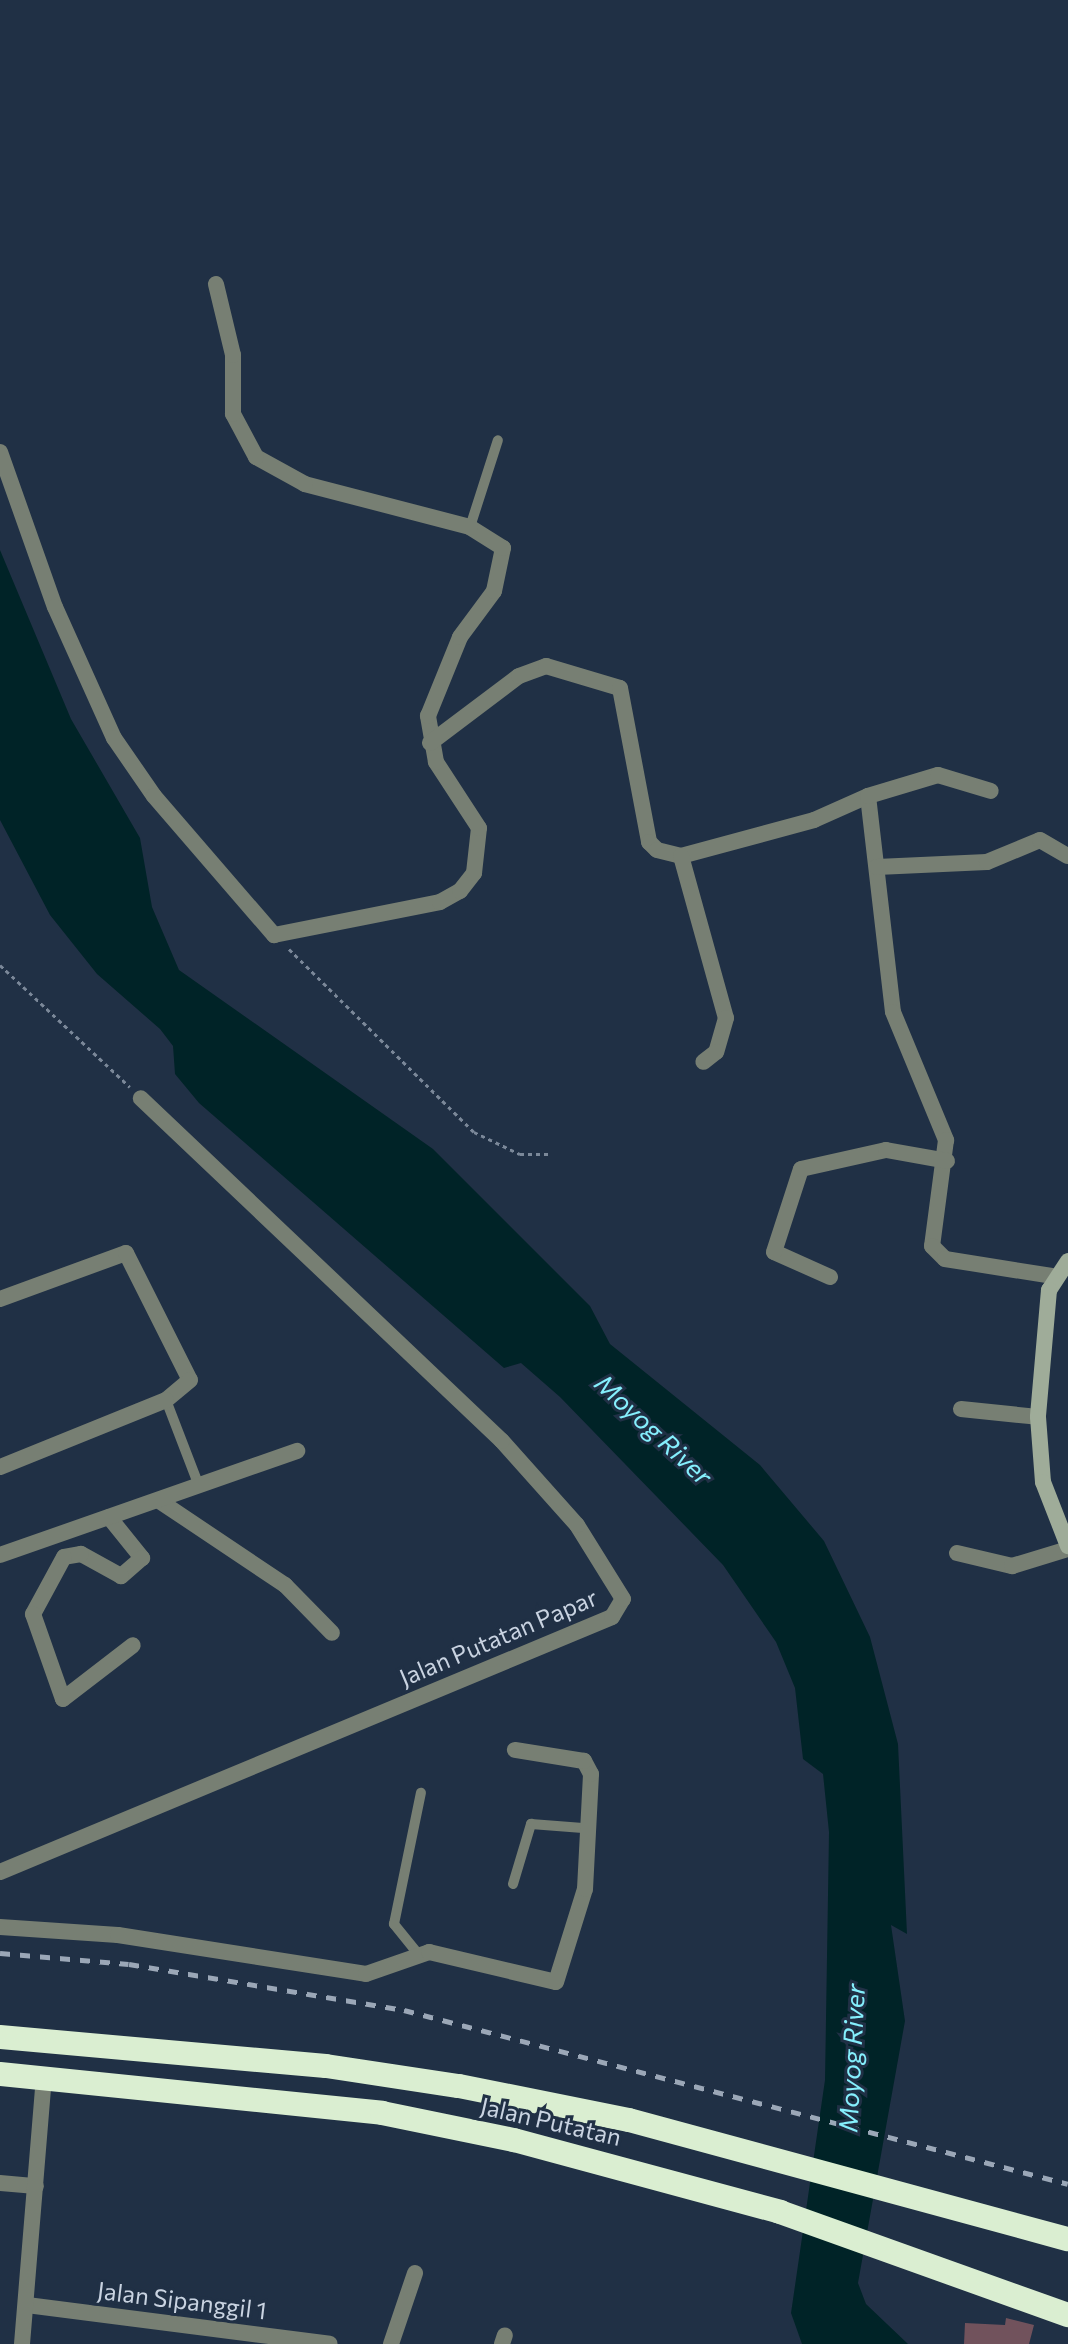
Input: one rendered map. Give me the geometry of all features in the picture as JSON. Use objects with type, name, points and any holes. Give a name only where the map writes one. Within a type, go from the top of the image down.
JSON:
[{"type":"highway","name":"Jalan Putatan","points":[[0,2037],[417,2079],[629,2120],[1068,2239]]},
{"type":"highway","name":"Jalan Putatan","points":[[0,2074],[382,2113],[617,2164],[921,2258],[1068,2315]]},
{"type":"street","points":[[0,452],[55,607],[114,738],[154,796],[274,935],[440,902],[460,891],[474,873],[479,828],[430,743],[436,685],[504,567],[503,548],[470,527],[333,493],[256,457],[233,414],[233,355],[216,284]]},
{"type":"street","points":[[430,743],[519,676],[546,666],[607,680],[624,704],[649,842],[681,856],[814,820],[868,796],[938,775],[991,791]]},
{"type":"street","points":[[868,796],[893,1012],[938,1113],[947,1161],[932,1236],[936,1255],[1052,1276]]},
{"type":"street","points":[[877,867],[987,862],[1040,840],[1068,856]]},
{"type":"street","points":[[681,856],[726,1018],[716,1052],[703,1062]]},
{"type":"street","name":"Jalan Putatan Papar","points":[[0,1872],[612,1617],[623,1599],[577,1525],[502,1441],[141,1098]]},
{"type":"street","points":[[830,1277],[774,1252],[801,1169],[872,1151],[947,1161]]},
{"type":"street","points":[[0,1299],[117,1254],[134,1258],[188,1370],[186,1390],[0,1467]]},
{"type":"street","points":[[957,1553],[1012,1566],[1068,1547],[1043,1482],[1038,1417],[1052,1276],[1068,1261]]},
{"type":"street","points":[[961,1409],[1038,1417]]},
{"type":"street","points":[[0,1555],[297,1451]]},
{"type":"street","points":[[158,1500],[285,1585],[332,1633]]},
{"type":"street","points":[[109,1517],[142,1548],[142,1558],[121,1576],[81,1554],[64,1557],[35,1604],[35,1624],[63,1699],[133,1645]]},
{"type":"street","points":[[0,1927],[118,1935],[366,1974],[419,1955],[556,1982],[580,1917],[589,1766],[515,1750]]},
{"type":"street","points":[[22,2344],[44,2077]]},
{"type":"street","points":[[0,2183],[36,2186]]},
{"type":"street","points":[[391,2344],[415,2273]]},
{"type":"street","name":"Jalan Sipanggil 1","points":[[27,2305],[330,2344]]},
{"type":"lane","points":[[470,527],[498,440]]},
{"type":"lane","points":[[166,1400],[199,1486]]},
{"type":"lane","points":[[419,1955],[394,1924],[421,1793]]},
{"type":"lane","points":[[513,1884],[531,1824],[583,1828]]},
{"type":"path","points":[[274,935],[474,1132],[520,1154],[548,1154]]},
{"type":"path","points":[[0,965],[141,1098]]},
{"type":"water","name":"Moyog River","points":[[0,550],[71,719],[140,838],[152,907],[179,970],[433,1149],[590,1306],[610,1344],[760,1465],[824,1541],[870,1637],[898,1744],[907,1934],[891,1925],[905,2021],[858,2283],[866,2304],[908,2344],[802,2344],[791,2313],[825,2080],[829,1832],[823,1774],[803,1759],[795,1688],[776,1642],[723,1565],[560,1397],[521,1363],[504,1368],[199,1103],[175,1074],[173,1046],[160,1029],[97,974],[50,915],[0,820]]},
{"type":"building","points":[[1006,2318],[1034,2325],[1029,2344],[964,2344],[965,2323],[1005,2325]]},
{"type":"railway","points":[[0,1953],[129,1964],[404,2010],[1068,2184]]}]
